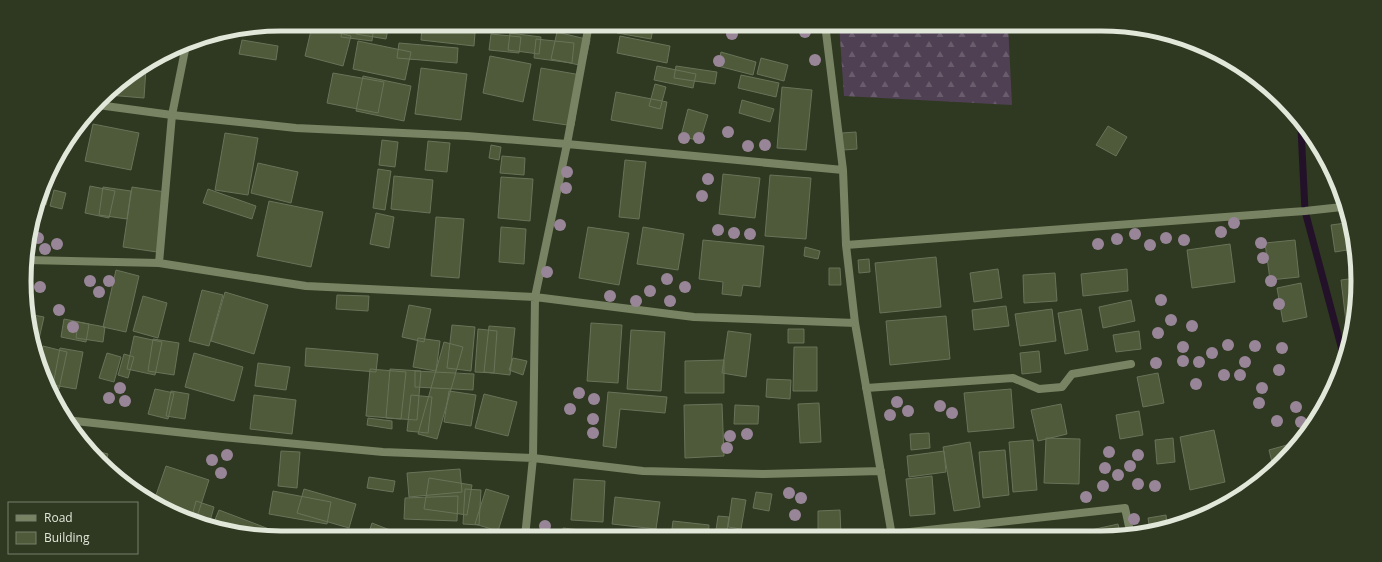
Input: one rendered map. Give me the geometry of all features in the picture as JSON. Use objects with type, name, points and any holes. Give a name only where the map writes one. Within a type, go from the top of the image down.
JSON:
[{"type":"street","points":[[526,531],[533,458],[535,297],[567,144],[588,31]]},
{"type":"street","points":[[826,31],[843,170],[846,245],[855,323],[891,531]]},
{"type":"street","points":[[159,263],[172,115],[185,50]]},
{"type":"street","points":[[103,106],[172,115],[296,128],[468,136],[843,170]]},
{"type":"street","points":[[846,245],[1340,207]]},
{"type":"street","points":[[32,260],[159,263],[306,286],[535,297],[694,317],[855,323]]},
{"type":"street","points":[[866,388],[1013,378],[1039,389],[1062,387],[1072,374],[1131,364]]},
{"type":"street","points":[[74,421],[222,437],[383,452],[533,458],[643,471],[763,474],[881,471]]},
{"type":"street","points":[[927,531],[1125,508],[1130,529]]},
{"type":"green space","points":[[839,31],[1008,31],[1012,105],[844,96]]},
{"type":"building","points":[[311,31],[332,31],[351,36],[343,66],[305,56]]},
{"type":"building","points":[[342,31],[373,31],[372,41],[341,37]]},
{"type":"building","points":[[357,31],[388,31],[386,39],[356,34]]},
{"type":"building","points":[[422,31],[457,31],[475,33],[474,46],[421,40]]},
{"type":"building","points":[[617,31],[653,31],[651,39],[617,33]]},
{"type":"building","points":[[557,32],[590,40],[584,66],[551,59]]},
{"type":"building","points":[[510,33],[541,37],[539,54],[508,50]]},
{"type":"building","points":[[491,34],[521,37],[519,53],[489,50]]},
{"type":"building","points":[[620,36],[670,46],[667,63],[617,53]]},
{"type":"building","points":[[536,39],[574,43],[572,63],[534,58]]},
{"type":"building","points":[[242,40],[278,46],[276,60],[239,54]]},
{"type":"building","points":[[358,41],[411,52],[405,80],[353,69]]},
{"type":"building","points":[[399,43],[458,48],[457,63],[397,58]]},
{"type":"building","points":[[721,52],[756,62],[753,75],[718,66]]},
{"type":"building","points":[[490,56],[531,64],[523,102],[483,93]]},
{"type":"building","points":[[761,58],[788,65],[784,81],[757,74]]},
{"type":"building","points":[[657,66],[696,74],[693,88],[654,80]]},
{"type":"building","points":[[676,66],[717,72],[715,84],[674,78]]},
{"type":"building","points":[[421,68],[467,74],[461,120],[415,114]]},
{"type":"building","points":[[541,68],[581,75],[574,126],[533,120]]},
{"type":"building","points":[[146,71],[144,98],[113,95]]},
{"type":"building","points":[[333,73],[384,82],[378,113],[327,103]]},
{"type":"building","points":[[741,75],[779,83],[776,97],[738,88]]},
{"type":"building","points":[[363,76],[411,86],[404,121],[356,111]]},
{"type":"building","points":[[655,84],[666,87],[660,109],[649,106]]},
{"type":"building","points":[[782,87],[812,90],[806,150],[777,148]]},
{"type":"building","points":[[616,92],[667,102],[662,129],[611,120]]},
{"type":"building","points":[[742,100],[774,109],[770,122],[739,113]]},
{"type":"building","points":[[688,109],[708,115],[700,141],[681,136]]},
{"type":"building","points":[[93,124],[139,133],[131,170],[85,161]]},
{"type":"building","points":[[1108,126],[1127,137],[1116,156],[1096,145]]},
{"type":"building","points":[[856,132],[857,149],[843,150],[842,133]]},
{"type":"building","points":[[225,133],[258,138],[248,195],[215,190]]},
{"type":"building","points":[[382,140],[398,142],[395,167],[379,165]]},
{"type":"building","points":[[428,141],[450,143],[447,172],[425,170]]},
{"type":"building","points":[[491,145],[501,147],[499,160],[489,158]]},
{"type":"building","points":[[502,156],[525,158],[524,175],[500,173]]},
{"type":"building","points":[[625,160],[646,162],[639,219],[619,217]]},
{"type":"building","points":[[258,163],[298,172],[291,203],[251,193]]},
{"type":"building","points":[[378,169],[391,171],[385,210],[373,208]]},
{"type":"building","points":[[723,174],[760,178],[755,218],[719,214]]},
{"type":"building","points":[[770,175],[811,178],[806,239],[765,236]]},
{"type":"building","points":[[394,176],[433,180],[430,213],[391,209]]},
{"type":"building","points":[[501,177],[533,179],[530,221],[498,218]]},
{"type":"building","points":[[52,181],[52,181],[46,205],[43,204]]},
{"type":"building","points":[[90,186],[115,191],[109,218],[85,213]]},
{"type":"building","points":[[103,187],[131,191],[127,219],[99,215]]},
{"type":"building","points":[[132,187],[166,192],[157,252],[123,247]]},
{"type":"building","points":[[208,189],[256,206],[252,219],[203,203]]},
{"type":"building","points":[[54,190],[66,193],[62,209],[50,206]]},
{"type":"building","points":[[269,201],[323,212],[311,267],[257,256]]},
{"type":"building","points":[[376,213],[394,217],[389,248],[370,244]]},
{"type":"building","points":[[436,217],[464,219],[459,278],[431,276]]},
{"type":"building","points":[[1344,223],[1349,250],[1335,252],[1331,225]]},
{"type":"building","points":[[501,227],[526,229],[524,264],[499,262]]},
{"type":"building","points":[[588,227],[629,233],[619,285],[579,278]]},
{"type":"building","points":[[643,227],[684,234],[678,270],[637,264]]},
{"type":"building","points":[[703,240],[764,246],[760,287],[743,285],[741,296],[722,294],[723,282],[699,279]]},
{"type":"building","points":[[1295,240],[1299,277],[1270,280],[1265,243]]},
{"type":"building","points":[[1230,244],[1235,282],[1192,288],[1187,250]]},
{"type":"building","points":[[805,247],[820,251],[818,259],[804,256]]},
{"type":"building","points":[[936,257],[941,307],[880,313],[875,263]]},
{"type":"building","points":[[869,259],[870,272],[859,273],[858,260]]},
{"type":"building","points":[[829,268],[840,268],[841,285],[829,285]]},
{"type":"building","points":[[998,269],[1002,298],[974,302],[970,273]]},
{"type":"building","points":[[1127,269],[1128,291],[1083,296],[1081,274]]},
{"type":"building","points":[[116,270],[139,276],[126,332],[103,327]]},
{"type":"building","points":[[1055,273],[1057,301],[1024,303],[1023,275]]},
{"type":"building","points":[[1351,279],[1349,314],[1347,327],[1341,280]]},
{"type":"building","points":[[1301,283],[1307,317],[1283,322],[1277,288]]},
{"type":"building","points":[[202,290],[223,295],[209,346],[189,341]]},
{"type":"building","points":[[225,292],[268,305],[254,354],[211,341]]},
{"type":"building","points":[[337,295],[369,296],[368,311],[336,309]]},
{"type":"building","points":[[143,296],[167,303],[158,338],[133,331]]},
{"type":"building","points":[[1131,300],[1135,321],[1103,328],[1099,307]]},
{"type":"building","points":[[409,305],[431,309],[424,342],[402,337]]},
{"type":"building","points":[[1006,306],[1009,326],[974,330],[972,310]]},
{"type":"building","points":[[1052,309],[1056,341],[1020,346],[1015,314]]},
{"type":"building","points":[[1081,309],[1088,350],[1065,354],[1058,313]]},
{"type":"building","points":[[33,315],[44,317],[39,339],[36,330]]},
{"type":"building","points":[[946,316],[950,359],[890,365],[886,321]]},
{"type":"building","points":[[64,319],[89,324],[86,342],[61,337]]},
{"type":"building","points":[[78,322],[105,327],[103,342],[76,338]]},
{"type":"building","points":[[591,323],[622,325],[618,383],[587,381]]},
{"type":"building","points":[[452,325],[475,327],[471,371],[447,368]]},
{"type":"building","points":[[489,326],[515,328],[510,375],[484,372]]},
{"type":"building","points":[[478,329],[497,331],[494,373],[475,372]]},
{"type":"building","points":[[788,329],[804,329],[804,343],[788,343]]},
{"type":"building","points":[[631,330],[665,332],[661,391],[627,389]]},
{"type":"building","points":[[728,331],[751,334],[746,377],[722,373]]},
{"type":"building","points":[[1139,331],[1141,349],[1116,352],[1113,335]]},
{"type":"building","points":[[134,336],[162,342],[155,375],[127,369]]},
{"type":"building","points":[[418,338],[440,341],[436,371],[413,367]]},
{"type":"building","points":[[153,339],[179,343],[174,375],[148,371]]},
{"type":"building","points":[[444,342],[463,347],[437,439],[418,434]]},
{"type":"building","points":[[43,346],[67,352],[59,389],[55,388],[42,352]]},
{"type":"building","points":[[794,347],[817,347],[817,391],[793,391]]},
{"type":"building","points":[[60,348],[83,352],[76,389],[53,384]]},
{"type":"building","points":[[306,348],[378,354],[376,372],[305,366]]},
{"type":"building","points":[[1039,351],[1041,372],[1022,374],[1020,353]]},
{"type":"building","points":[[107,353],[121,357],[114,382],[99,378]]},
{"type":"building","points":[[194,353],[243,367],[234,401],[185,387]]},
{"type":"building","points":[[124,354],[134,357],[128,378],[118,375]]},
{"type":"building","points":[[513,358],[527,361],[523,375],[509,370]]},
{"type":"building","points":[[724,360],[724,393],[685,393],[685,361]]},
{"type":"building","points":[[258,363],[290,367],[286,390],[255,386]]},
{"type":"building","points":[[370,369],[406,372],[401,419],[366,416]]},
{"type":"building","points":[[390,369],[421,371],[417,420],[386,418]]},
{"type":"building","points":[[415,371],[474,374],[473,390],[415,387]]},
{"type":"building","points":[[1158,373],[1164,403],[1143,407],[1137,377]]},
{"type":"building","points":[[767,379],[791,380],[790,399],[766,397]]},
{"type":"building","points":[[155,389],[174,393],[168,419],[148,414]]},
{"type":"building","points":[[1011,389],[1014,428],[968,432],[964,393]]},
{"type":"building","points":[[171,391],[189,394],[185,419],[166,416]]},
{"type":"building","points":[[449,391],[476,395],[471,426],[444,422]]},
{"type":"building","points":[[608,392],[667,397],[665,413],[620,409],[616,448],[603,446]]},
{"type":"building","points":[[484,394],[517,402],[508,436],[475,428]]},
{"type":"building","points":[[254,395],[296,400],[292,434],[250,429]]},
{"type":"building","points":[[411,395],[432,397],[428,433],[407,431]]},
{"type":"building","points":[[819,403],[821,442],[800,443],[798,404]]},
{"type":"building","points":[[722,404],[724,456],[685,458],[684,405]]},
{"type":"building","points":[[1061,404],[1067,434],[1038,441],[1031,410]]},
{"type":"building","points":[[735,405],[759,406],[758,424],[734,424]]},
{"type":"building","points":[[1139,411],[1143,435],[1120,439],[1116,415]]},
{"type":"building","points":[[368,418],[392,421],[392,429],[367,425]]},
{"type":"building","points":[[1214,430],[1225,482],[1190,490],[1180,437]]},
{"type":"building","points":[[929,433],[930,448],[911,450],[910,434]]},
{"type":"building","points":[[1046,438],[1080,439],[1079,484],[1044,483]]},
{"type":"building","points":[[1173,438],[1175,462],[1157,464],[1155,440]]},
{"type":"building","points":[[1033,440],[1037,490],[1013,492],[1009,442]]},
{"type":"building","points":[[970,442],[980,507],[954,511],[943,447]]},
{"type":"building","points":[[1291,444],[1272,463],[1269,450]]},
{"type":"building","points":[[1005,450],[1009,495],[983,498],[979,452]]},
{"type":"building","points":[[281,451],[300,452],[297,488],[278,486]]},
{"type":"building","points":[[944,451],[946,472],[909,477],[907,456]]},
{"type":"building","points":[[98,452],[108,454],[106,460]]},
{"type":"building","points":[[166,466],[209,480],[197,517],[155,497]]},
{"type":"building","points":[[460,469],[462,492],[409,497],[407,473]]},
{"type":"building","points":[[932,476],[935,514],[910,516],[906,479]]},
{"type":"building","points":[[369,477],[395,481],[393,492],[367,488]]},
{"type":"building","points":[[429,478],[472,485],[467,515],[424,509]]},
{"type":"building","points":[[574,479],[605,481],[603,522],[571,520]]},
{"type":"building","points":[[304,489],[356,504],[349,528],[297,513]]},
{"type":"building","points":[[465,489],[481,490],[479,525],[463,524]]},
{"type":"building","points":[[486,489],[509,496],[498,531],[475,524]]},
{"type":"building","points":[[273,491],[331,502],[327,524],[269,514]]},
{"type":"building","points":[[756,492],[772,494],[769,511],[753,508]]},
{"type":"building","points":[[458,496],[457,521],[404,519],[405,498]]},
{"type":"building","points":[[615,497],[660,502],[656,529],[612,524]]},
{"type":"building","points":[[732,498],[746,500],[741,529],[728,527]]},
{"type":"building","points":[[196,501],[214,507],[210,520],[192,515]]},
{"type":"building","points":[[219,510],[273,531],[248,529],[214,522]]},
{"type":"building","points":[[840,510],[841,531],[818,531],[818,511]]},
{"type":"building","points":[[1166,515],[1167,522],[1149,526],[1148,518]]},
{"type":"building","points":[[718,516],[729,517],[727,531],[716,531]]},
{"type":"building","points":[[673,521],[709,525],[708,531],[672,531]]},
{"type":"building","points":[[372,523],[393,531],[369,531]]},
{"type":"building","points":[[1118,524],[1119,530],[1101,531],[1086,531]]},
{"type":"building","points":[[563,528],[590,531],[563,531]]},
{"type":"waterway","points":[[1301,132],[1305,211],[1342,348]]}]
